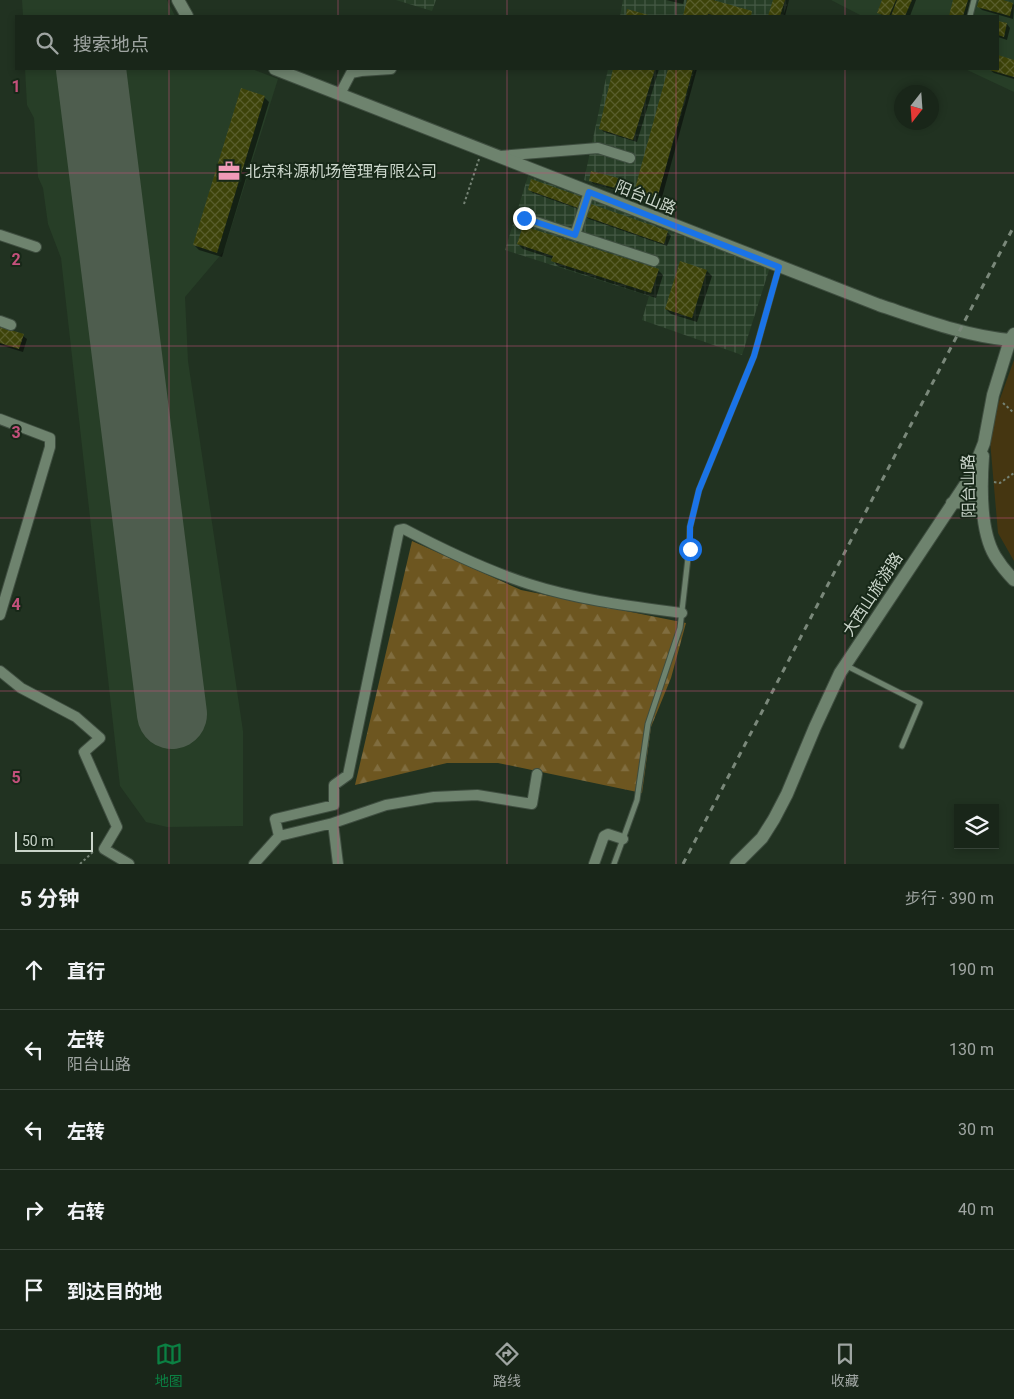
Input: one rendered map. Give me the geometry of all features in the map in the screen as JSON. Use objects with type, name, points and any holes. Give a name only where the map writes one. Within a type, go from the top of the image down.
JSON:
[{"type":"street","points":[[178,0],[186,15]]},
{"type":"street","name":"阳台山路","points":[[278,70],[887,308],[946,327],[992,338],[1013,337]]},
{"type":"street","points":[[340,94],[351,73],[376,70]]},
{"type":"street","points":[[499,156],[598,148],[630,158]]},
{"type":"street","points":[[575,235],[589,192]]},
{"type":"street","points":[[524,218],[654,261]]},
{"type":"street","points":[[0,235],[36,247]]},
{"type":"street","points":[[0,321],[11,325]]},
{"type":"street","name":"大西山旅游路","points":[[738,862],[762,838],[774,819],[787,794],[840,672],[971,476],[984,442],[993,395],[1013,337]]},
{"type":"street","points":[[0,419],[50,438],[50,447],[0,615]]},
{"type":"street","name":"阳台山路","points":[[984,442],[981,481],[983,515],[987,534],[994,554],[1014,580]]},
{"type":"street","points":[[952,504],[965,502],[976,508],[983,515]]},
{"type":"street","points":[[279,836],[275,819],[334,805],[334,784],[348,775],[399,530],[404,529],[454,555],[528,584],[596,601],[682,613]]},
{"type":"street","points":[[0,671],[21,688],[76,717],[100,738],[84,752],[117,827],[104,848],[128,864]]},
{"type":"street","points":[[254,864],[279,836],[333,822],[386,805],[434,797],[477,795],[532,804],[537,774]]},
{"type":"street","points":[[333,822],[338,864]]},
{"type":"street","points":[[594,864],[604,836],[608,834],[623,839]]},
{"type":"street","points":[[738,862],[754,864]]},
{"type":"lane","points":[[970,15],[974,0]]},
{"type":"lane","points":[[614,864],[637,800],[648,724],[680,628],[690,549],[690,527],[699,490],[754,356],[779,267]]},
{"type":"lane","points":[[845,665],[920,704],[902,746]]},
{"type":"path","points":[[464,204],[482,150]]},
{"type":"path","points":[[981,481],[1000,483],[1014,473]]},
{"type":"path","points":[[80,864],[100,846],[104,848]]},
{"type":"shaded area","points":[[22,0],[167,0],[174,15],[23,15]]},
{"type":"shaded area","points":[[396,0],[436,0],[432,11]]},
{"type":"shaded area","points":[[623,0],[789,0],[783,15],[620,15]]},
{"type":"shaded area","points":[[831,0],[1014,0],[1014,92],[967,70],[999,70],[999,15],[860,15]]},
{"type":"shaded area","points":[[25,70],[255,70],[278,79],[224,251],[185,297],[188,361],[243,731],[243,826],[167,827],[146,822],[120,786],[61,258],[48,224],[43,188],[38,177],[34,118],[27,105]]},
{"type":"shaded area","points":[[608,70],[695,70],[655,204],[584,180]]},
{"type":"shaded area","points":[[528,176],[669,231],[770,267],[742,355],[642,320],[649,296],[505,250]]},
{"type":"shaded area","points":[[1014,360],[1014,561],[998,533],[989,429]]},
{"type":"green space","points":[[412,541],[521,590],[686,623],[671,678],[651,727],[642,793],[498,763],[447,763],[355,785]]},
{"type":"building","points":[[687,0],[713,0],[752,11],[751,15],[683,15]]},
{"type":"building","points":[[773,0],[785,0],[780,15],[768,15]]},
{"type":"building","points":[[882,0],[896,0],[889,15],[877,13]]},
{"type":"building","points":[[897,0],[912,0],[905,15],[891,15]]},
{"type":"building","points":[[953,0],[968,0],[963,15],[949,15]]},
{"type":"building","points":[[979,0],[1003,0],[1013,3],[1010,16],[977,7]]},
{"type":"building","points":[[627,9],[648,15],[626,15]]},
{"type":"building","points":[[999,21],[1007,23],[1004,37],[999,35]]},
{"type":"building","points":[[999,55],[1014,60],[1014,77],[990,70],[999,70]]},
{"type":"building","points":[[613,70],[655,70],[633,140],[599,129]]},
{"type":"building","points":[[668,70],[693,70],[657,199],[634,192]]},
{"type":"building","name":"北京科源机场管理有限公司","points":[[241,88],[265,96],[217,253],[193,245]]},
{"type":"building","points":[[591,171],[618,178],[615,188],[589,181]]},
{"type":"building","points":[[531,179],[582,197],[578,208],[528,190]]},
{"type":"building","points":[[588,203],[668,231],[664,244],[584,216]]},
{"type":"building","points":[[523,226],[659,269],[651,293],[551,261],[553,256],[517,244]]},
{"type":"building","points":[[680,261],[707,270],[692,318],[665,309]]},
{"type":"building","points":[[0,327],[24,334],[19,349],[0,343]]},
{"type":"runway","points":[[91,70],[172,714]]},
{"type":"railway","points":[[683,864],[1014,226]]},
{"type":"place","name":"北京科源机场管理有限公司","points":[[229,171]]},
{"type":"route","points":[[524,218],[575,235],[589,192],[779,267],[754,356],[699,490],[690,527],[690,549]]}]
